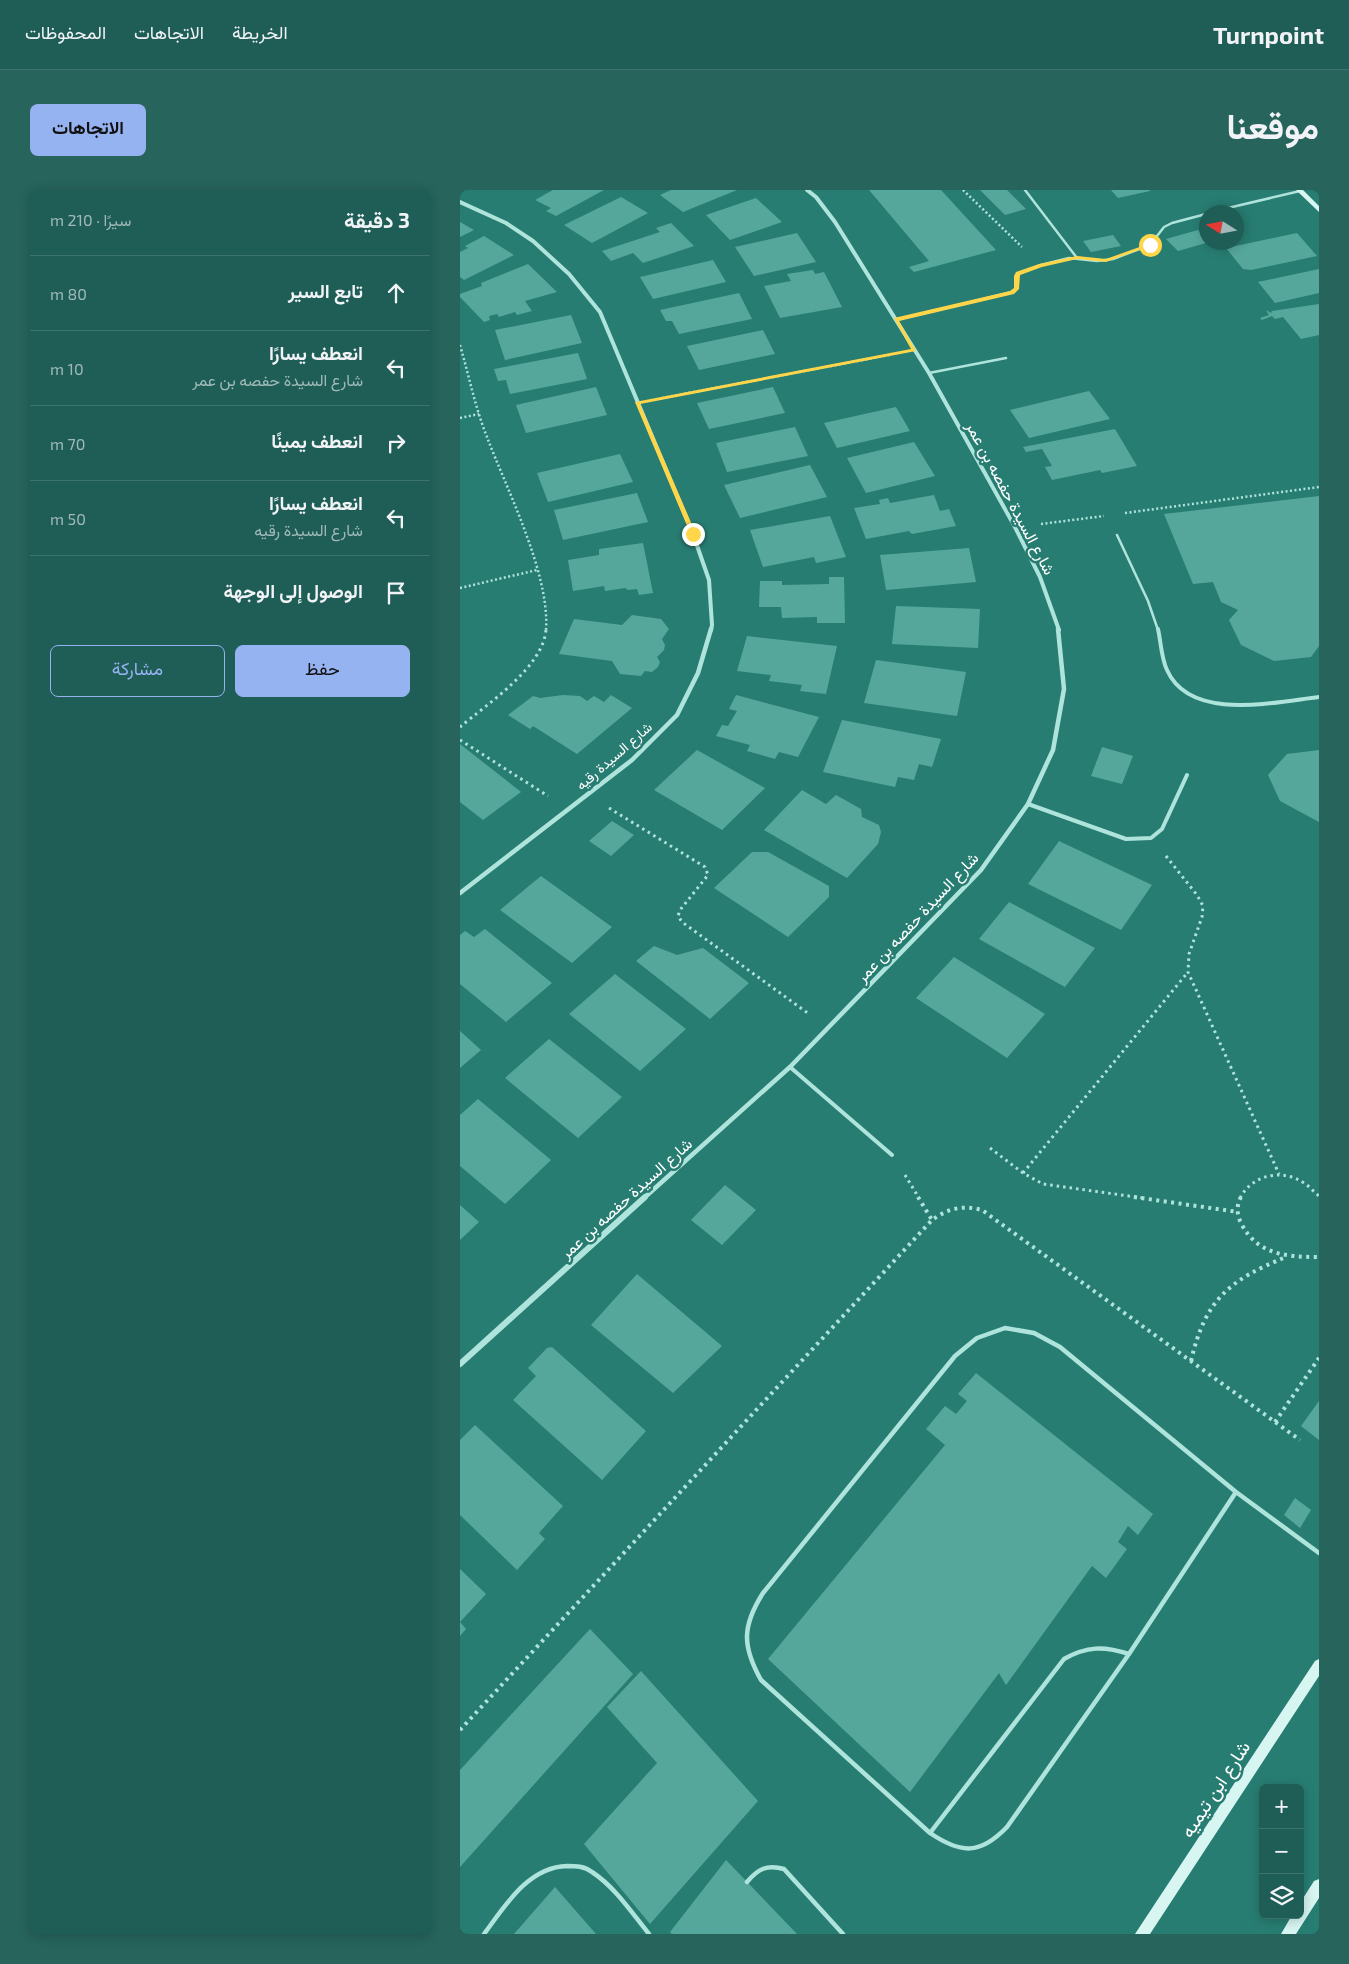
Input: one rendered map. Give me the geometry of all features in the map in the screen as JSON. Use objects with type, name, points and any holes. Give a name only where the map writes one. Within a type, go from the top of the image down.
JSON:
[{"type":"street","name":"شارع السيدة حفصه بن عمر","points":[[460,1364],[790,1067],[981,870],[1028,804],[1053,750],[1064,689],[1059,631],[1040,577],[1015,527],[929,373],[835,222],[816,197],[807,190]]},
{"type":"street","points":[[1300,190],[1319,210]]},
{"type":"street","name":"شارع السيدة رقيه","points":[[460,202],[506,223],[552,256],[581,285],[600,312],[693,534],[709,580],[712,625],[698,672],[677,715],[632,760],[460,893]]},
{"type":"street","name":"شارع ابن تيميه","points":[[1142,1934],[1319,1665]]},
{"type":"street","points":[[1288,1934],[1319,1886]]},
{"type":"lane","points":[[1025,190],[1077,258]]},
{"type":"lane","points":[[1239,205],[1300,190]]},
{"type":"lane","points":[[896,320],[1012,292],[1016,289],[1016,276],[1018,274],[1041,265],[1077,258],[1106,261],[1144,249],[1156,241],[1164,227],[1178,220],[1199,216]]},
{"type":"lane","points":[[929,373],[1006,358]]},
{"type":"lane","points":[[1118,535],[1155,620],[1167,671],[1173,682],[1183,691],[1202,700],[1224,705],[1319,698]]},
{"type":"lane","points":[[1028,804],[1126,839],[1151,838],[1162,829],[1186,774]]},
{"type":"lane","points":[[790,1067],[892,1155]]},
{"type":"lane","points":[[1236,1492],[1129,1654],[998,1838],[986,1846],[959,1849],[945,1844],[930,1833],[761,1680],[751,1664],[746,1646],[746,1626],[752,1608],[762,1592],[955,1356],[968,1342],[985,1333],[1005,1328],[1025,1329],[1044,1336],[1236,1492],[1319,1553]]},
{"type":"lane","points":[[930,1833],[1064,1659],[1078,1650],[1092,1646],[1111,1648],[1129,1654]]},
{"type":"lane","points":[[484,1934],[531,1878],[546,1868],[562,1864],[579,1866],[594,1872],[649,1934]]},
{"type":"lane","points":[[747,1882],[763,1867],[770,1865],[784,1869],[843,1934]]},
{"type":"path","points":[[963,190],[1041,265]]},
{"type":"path","points":[[460,345],[479,414],[537,570],[547,611],[547,632],[538,654],[521,674],[460,727]]},
{"type":"path","points":[[637,403],[914,350]]},
{"type":"path","points":[[460,418],[479,414]]},
{"type":"path","points":[[1123,513],[1319,487]]},
{"type":"path","points":[[1015,527],[1113,514]]},
{"type":"path","points":[[460,588],[537,570]]},
{"type":"path","points":[[460,740],[568,809]]},
{"type":"path","points":[[587,794],[705,867],[708,875],[706,881],[679,908],[678,916],[682,922],[828,1028]]},
{"type":"path","points":[[1151,838],[1197,895],[1202,906],[1202,917],[1189,954],[1188,972],[1279,1174]]},
{"type":"path","points":[[1023,1173],[1188,972]]},
{"type":"path","points":[[990,1148],[1023,1173],[1043,1184],[1238,1212]]},
{"type":"path","points":[[892,1155],[932,1220]]},
{"type":"path","points":[[1319,1196],[1312,1187],[1296,1178],[1279,1174],[1263,1176],[1249,1184],[1240,1196],[1238,1212],[1242,1228],[1253,1242],[1269,1251],[1287,1256],[1319,1257]]},
{"type":"path","points":[[460,1730],[932,1220],[946,1209],[965,1206],[982,1210],[1300,1440]]},
{"type":"path","points":[[1191,1361],[1201,1325],[1221,1293],[1251,1270],[1287,1256]]},
{"type":"path","points":[[1274,1422],[1319,1358]]},
{"type":"building","points":[[553,190],[604,190],[556,216],[546,211],[551,208],[535,200]]},
{"type":"building","points":[[671,190],[737,190],[683,212],[660,195]]},
{"type":"building","points":[[869,190],[941,190],[996,250],[914,272],[909,267],[929,261]]},
{"type":"building","points":[[980,190],[1007,190],[1026,209],[1005,215]]},
{"type":"building","points":[[1111,190],[1150,190],[1150,191],[1118,198]]},
{"type":"building","points":[[621,197],[648,213],[592,243],[564,225]]},
{"type":"building","points":[[756,198],[782,222],[730,240],[706,215]]},
{"type":"building","points":[[460,222],[474,230],[460,237]]},
{"type":"building","points":[[671,223],[694,246],[643,263],[633,253],[611,261],[602,251],[660,232],[656,228]]},
{"type":"building","points":[[1199,231],[1199,245],[1178,251],[1166,239]]},
{"type":"building","points":[[797,233],[816,262],[754,276],[735,247]]},
{"type":"building","points":[[1297,233],[1317,256],[1251,270],[1243,269],[1228,250],[1244,250],[1244,244]]},
{"type":"building","points":[[1113,235],[1121,246],[1091,252],[1083,241]]},
{"type":"building","points":[[484,236],[514,255],[464,280],[460,277],[460,252],[468,248],[465,246]]},
{"type":"building","points":[[713,260],[726,282],[653,299],[640,277]]},
{"type":"building","points":[[528,264],[557,292],[525,301],[532,311],[517,315],[515,312],[499,317],[497,314],[489,316],[490,320],[484,322],[460,297],[460,294],[482,286],[481,283]]},
{"type":"building","points":[[1319,269],[1319,293],[1275,303],[1258,282]]},
{"type":"building","points":[[813,270],[815,274],[824,272],[842,307],[780,318],[764,286],[791,281],[787,274]]},
{"type":"building","points":[[739,293],[752,319],[679,334],[672,321],[666,321],[660,310]]},
{"type":"building","points":[[1319,304],[1319,335],[1301,339],[1283,317],[1275,319],[1272,316],[1262,320],[1260,318],[1269,315],[1266,310],[1271,313],[1272,311]]},
{"type":"building","points":[[571,315],[582,343],[505,360],[495,330]]},
{"type":"building","points":[[763,330],[775,354],[699,370],[687,346]]},
{"type":"building","points":[[578,353],[587,379],[510,394],[506,380],[498,381],[494,369]]},
{"type":"building","points":[[596,387],[607,415],[526,433],[516,405]]},
{"type":"building","points":[[773,387],[785,413],[709,429],[697,403]]},
{"type":"building","points":[[1089,391],[1110,419],[1029,438],[1010,410]]},
{"type":"building","points":[[896,407],[910,431],[837,448],[824,423]]},
{"type":"building","points":[[795,427],[808,456],[727,472],[716,443]]},
{"type":"building","points":[[1115,429],[1137,466],[1102,473],[1100,470],[1052,480],[1045,467],[1052,466],[1042,449],[1026,452],[1023,447]]},
{"type":"building","points":[[914,442],[935,476],[866,493],[847,458]]},
{"type":"building","points":[[620,454],[633,482],[548,502],[537,473]]},
{"type":"building","points":[[810,465],[827,497],[740,518],[724,485]]},
{"type":"building","points":[[637,493],[648,522],[563,540],[554,510]]},
{"type":"building","points":[[934,495],[940,511],[949,509],[956,526],[912,534],[909,531],[866,539],[854,508],[880,504],[879,500],[888,498],[890,503]]},
{"type":"building","points":[[1319,496],[1319,646],[1311,657],[1274,661],[1241,645],[1229,620],[1238,610],[1221,602],[1213,582],[1193,584],[1164,514]]},
{"type":"building","points":[[830,516],[846,557],[816,563],[814,557],[763,567],[750,530]]},
{"type":"building","points":[[643,543],[653,593],[639,595],[637,589],[628,590],[625,588],[605,591],[604,586],[573,591],[568,560],[599,555],[599,549]]},
{"type":"building","points":[[969,548],[976,582],[886,590],[880,555]]},
{"type":"building","points":[[829,577],[844,577],[845,623],[817,623],[817,617],[782,618],[781,607],[759,607],[760,581],[782,581],[782,585],[829,584]]},
{"type":"building","points":[[896,606],[980,609],[978,648],[892,644]]},
{"type":"building","points":[[632,615],[661,619],[669,629],[662,639],[665,645],[664,650],[657,657],[660,662],[658,667],[652,672],[645,671],[641,676],[620,674],[612,661],[559,654],[574,619],[622,625]]},
{"type":"building","points":[[747,636],[837,646],[826,694],[800,691],[802,685],[769,681],[771,675],[737,671]]},
{"type":"building","points":[[876,660],[966,672],[957,716],[864,703]]},
{"type":"building","points":[[563,695],[580,696],[587,701],[594,696],[604,702],[611,695],[632,708],[577,754],[533,726],[530,729],[508,715],[533,696],[540,698]]},
{"type":"building","points":[[736,695],[819,717],[798,757],[779,752],[775,759],[747,751],[750,745],[716,736],[722,725],[728,726],[737,711],[729,709]]},
{"type":"building","points":[[842,720],[941,739],[932,767],[919,764],[914,780],[898,777],[895,787],[823,772]]},
{"type":"building","points":[[460,744],[521,792],[483,820],[460,802]]},
{"type":"building","points":[[1102,747],[1133,756],[1122,784],[1091,776]]},
{"type":"building","points":[[697,750],[765,788],[722,830],[654,790]]},
{"type":"building","points":[[1319,750],[1319,822],[1280,801],[1268,775],[1287,754]]},
{"type":"building","points":[[802,790],[826,804],[836,795],[861,809],[862,817],[879,825],[881,832],[878,844],[847,878],[764,830]]},
{"type":"building","points":[[612,821],[634,835],[611,856],[589,841]]},
{"type":"building","points":[[1059,841],[1152,885],[1121,930],[1028,884]]},
{"type":"building","points":[[752,852],[768,852],[829,886],[829,897],[788,937],[714,888]]},
{"type":"building","points":[[541,876],[612,927],[572,963],[500,910]]},
{"type":"building","points":[[1009,902],[1095,948],[1065,987],[979,939]]},
{"type":"building","points":[[485,929],[552,983],[506,1022],[460,984],[460,935],[465,931],[474,937]]},
{"type":"building","points":[[654,946],[677,955],[703,948],[749,983],[710,1019],[636,961]]},
{"type":"building","points":[[954,957],[1045,1014],[1007,1058],[916,998]]},
{"type":"building","points":[[615,974],[686,1029],[640,1071],[569,1014]]},
{"type":"building","points":[[460,1031],[481,1050],[460,1068]]},
{"type":"building","points":[[549,1039],[622,1097],[578,1138],[505,1078]]},
{"type":"building","points":[[478,1099],[551,1160],[505,1204],[460,1166],[460,1115]]},
{"type":"building","points":[[725,1185],[756,1210],[722,1245],[691,1220]]},
{"type":"building","points":[[460,1205],[479,1222],[460,1240]]},
{"type":"building","points":[[637,1274],[722,1346],[673,1393],[591,1325]]},
{"type":"building","points":[[552,1347],[646,1431],[602,1480],[513,1400],[536,1376],[528,1368],[547,1348]]},
{"type":"building","points":[[976,1373],[1153,1514],[1138,1535],[1128,1526],[1118,1542],[1127,1549],[1106,1578],[1092,1566],[1006,1685],[999,1673],[910,1792],[768,1659],[945,1445],[926,1429],[945,1406],[956,1414],[967,1401],[958,1394]]},
{"type":"building","points":[[1319,1401],[1319,1440],[1301,1426]]},
{"type":"building","points":[[475,1425],[563,1506],[539,1533],[545,1539],[517,1570],[460,1515],[460,1440]]},
{"type":"building","points":[[1295,1498],[1311,1510],[1300,1528],[1284,1515]]},
{"type":"building","points":[[460,1569],[486,1594],[460,1622]]},
{"type":"building","points":[[460,1622],[466,1629],[460,1636]]},
{"type":"building","points":[[590,1629],[633,1674],[460,1867],[460,1770]]},
{"type":"building","points":[[641,1671],[758,1801],[650,1924],[584,1844],[657,1763],[607,1707]]},
{"type":"building","points":[[726,1860],[797,1934],[672,1934],[670,1932]]},
{"type":"building","points":[[555,1887],[596,1934],[514,1934]]},
{"type":"route","points":[[693,534],[637,403],[914,350],[896,320],[1012,292],[1016,289],[1016,276],[1018,274],[1041,265],[1070,258],[1106,261],[1144,249],[1150,245]]}]
